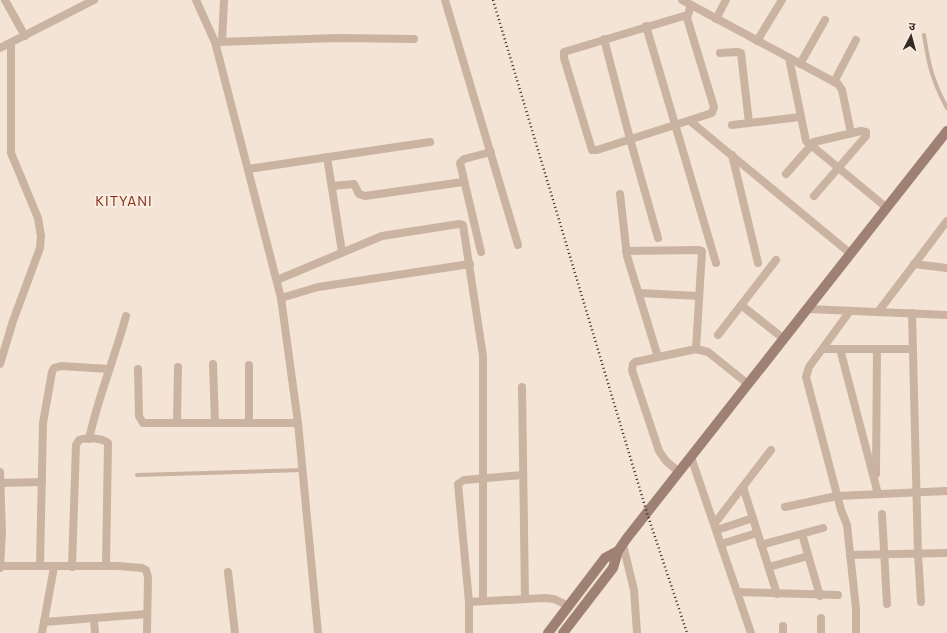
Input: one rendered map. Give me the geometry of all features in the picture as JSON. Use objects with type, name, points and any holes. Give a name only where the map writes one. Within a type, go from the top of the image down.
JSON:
[{"type":"main road","points":[[563,633],[613,568],[620,548],[632,532],[947,131]]},
{"type":"main road","points":[[548,633],[605,558],[620,548]]},
{"type":"street","points":[[5,0],[24,36]]},
{"type":"street","points":[[0,48],[94,0]]},
{"type":"street","points":[[196,0],[218,42],[248,169],[281,298],[298,423],[318,633]]},
{"type":"street","points":[[218,42],[224,0]]},
{"type":"street","points":[[445,0],[518,245]]},
{"type":"street","points":[[682,0],[838,84],[842,90],[851,133]]},
{"type":"street","points":[[716,19],[726,0]]},
{"type":"street","points":[[757,41],[782,0]]},
{"type":"street","points":[[687,15],[566,50],[564,58],[592,150],[597,150],[710,114],[714,107],[687,15],[691,5]]},
{"type":"street","points":[[800,64],[825,20]]},
{"type":"street","points":[[646,26],[716,263]]},
{"type":"street","points":[[218,42],[338,38],[414,39]]},
{"type":"street","points":[[604,39],[658,238]]},
{"type":"street","points":[[834,82],[856,40]]},
{"type":"street","points":[[0,364],[13,321],[40,248],[41,236],[39,222],[34,206],[12,153],[11,43]]},
{"type":"street","points":[[720,53],[741,53],[749,123]]},
{"type":"street","points":[[790,58],[804,137],[810,145],[887,208]]},
{"type":"street","points":[[732,125],[800,117]]},
{"type":"street","points":[[690,120],[851,254]]},
{"type":"street","points":[[786,174],[810,145],[819,140],[861,130],[865,131],[867,134],[814,196]]},
{"type":"street","points":[[248,169],[430,142]]},
{"type":"street","points":[[481,252],[460,166],[461,161],[491,152]]},
{"type":"street","points":[[732,155],[758,262]]},
{"type":"street","points":[[327,157],[342,252]]},
{"type":"street","points":[[332,186],[354,184],[359,194],[365,196],[463,182]]},
{"type":"street","points":[[620,194],[626,251],[658,357]]},
{"type":"street","points":[[878,312],[947,221]]},
{"type":"street","points":[[277,280],[382,236],[459,224],[464,227],[483,356],[483,601]]},
{"type":"street","points":[[626,251],[699,250],[702,254],[696,349]]},
{"type":"street","points":[[718,335],[776,260]]},
{"type":"street","points":[[281,298],[318,287],[470,264]]},
{"type":"street","points":[[914,264],[947,268]]},
{"type":"street","points":[[639,293],[700,296]]},
{"type":"street","points":[[741,305],[784,339]]},
{"type":"street","points":[[808,309],[947,315]]},
{"type":"street","points":[[850,311],[809,367],[807,380],[837,496],[847,525],[856,609],[856,633]]},
{"type":"street","points":[[912,313],[916,492],[921,602]]},
{"type":"street","points":[[89,439],[93,418],[119,342],[126,316]]},
{"type":"street","points":[[679,472],[666,461],[659,451],[632,370],[635,362],[696,349],[708,352],[748,384]]},
{"type":"street","points":[[822,349],[913,349]]},
{"type":"street","points":[[840,349],[877,490]]},
{"type":"street","points":[[877,349],[877,490]]},
{"type":"street","points":[[213,364],[215,423]]},
{"type":"street","points":[[249,365],[249,423]]},
{"type":"street","points":[[40,566],[43,424],[52,372],[54,368],[61,366],[109,369]]},
{"type":"street","points":[[177,423],[178,366]]},
{"type":"street","points":[[138,369],[140,420],[149,424],[298,423]]},
{"type":"street","points":[[522,387],[525,599]]},
{"type":"street","points":[[72,566],[76,445],[79,440],[89,439],[108,443],[106,566]]},
{"type":"street","points":[[716,527],[743,487],[771,450]]},
{"type":"street","points":[[691,457],[751,633]]},
{"type":"street","points":[[0,472],[0,567],[106,566],[146,570],[148,577],[147,633]]},
{"type":"street","points":[[469,633],[469,602],[457,489],[460,481],[464,480],[483,477],[523,475]]},
{"type":"street","points":[[1,483],[42,482]]},
{"type":"street","points":[[743,487],[777,594]]},
{"type":"street","points":[[786,507],[837,496],[877,490],[916,492],[947,491]]},
{"type":"street","points":[[882,514],[887,604]]},
{"type":"street","points":[[716,527],[753,518]]},
{"type":"street","points":[[761,545],[823,528]]},
{"type":"street","points":[[721,544],[758,533]]},
{"type":"street","points":[[802,534],[820,596]]},
{"type":"street","points":[[620,548],[634,594],[636,633]]},
{"type":"street","points":[[850,555],[947,553]]},
{"type":"street","points":[[769,567],[808,556]]},
{"type":"street","points":[[42,633],[54,566]]},
{"type":"street","points":[[228,572],[235,633]]},
{"type":"street","points":[[737,592],[820,596],[838,595]]},
{"type":"street","points":[[469,602],[554,599],[569,606]]},
{"type":"street","points":[[44,622],[147,614]]},
{"type":"street","points":[[821,618],[821,633]]},
{"type":"street","points":[[94,619],[95,633]]},
{"type":"lane","points":[[924,35],[929,69],[934,85],[947,108]]},
{"type":"lane","points":[[137,475],[302,470]]},
{"type":"railway","points":[[493,0],[647,513],[687,633]]},
{"type":"district","name":"KITYANI","points":[[124,201]]}]
